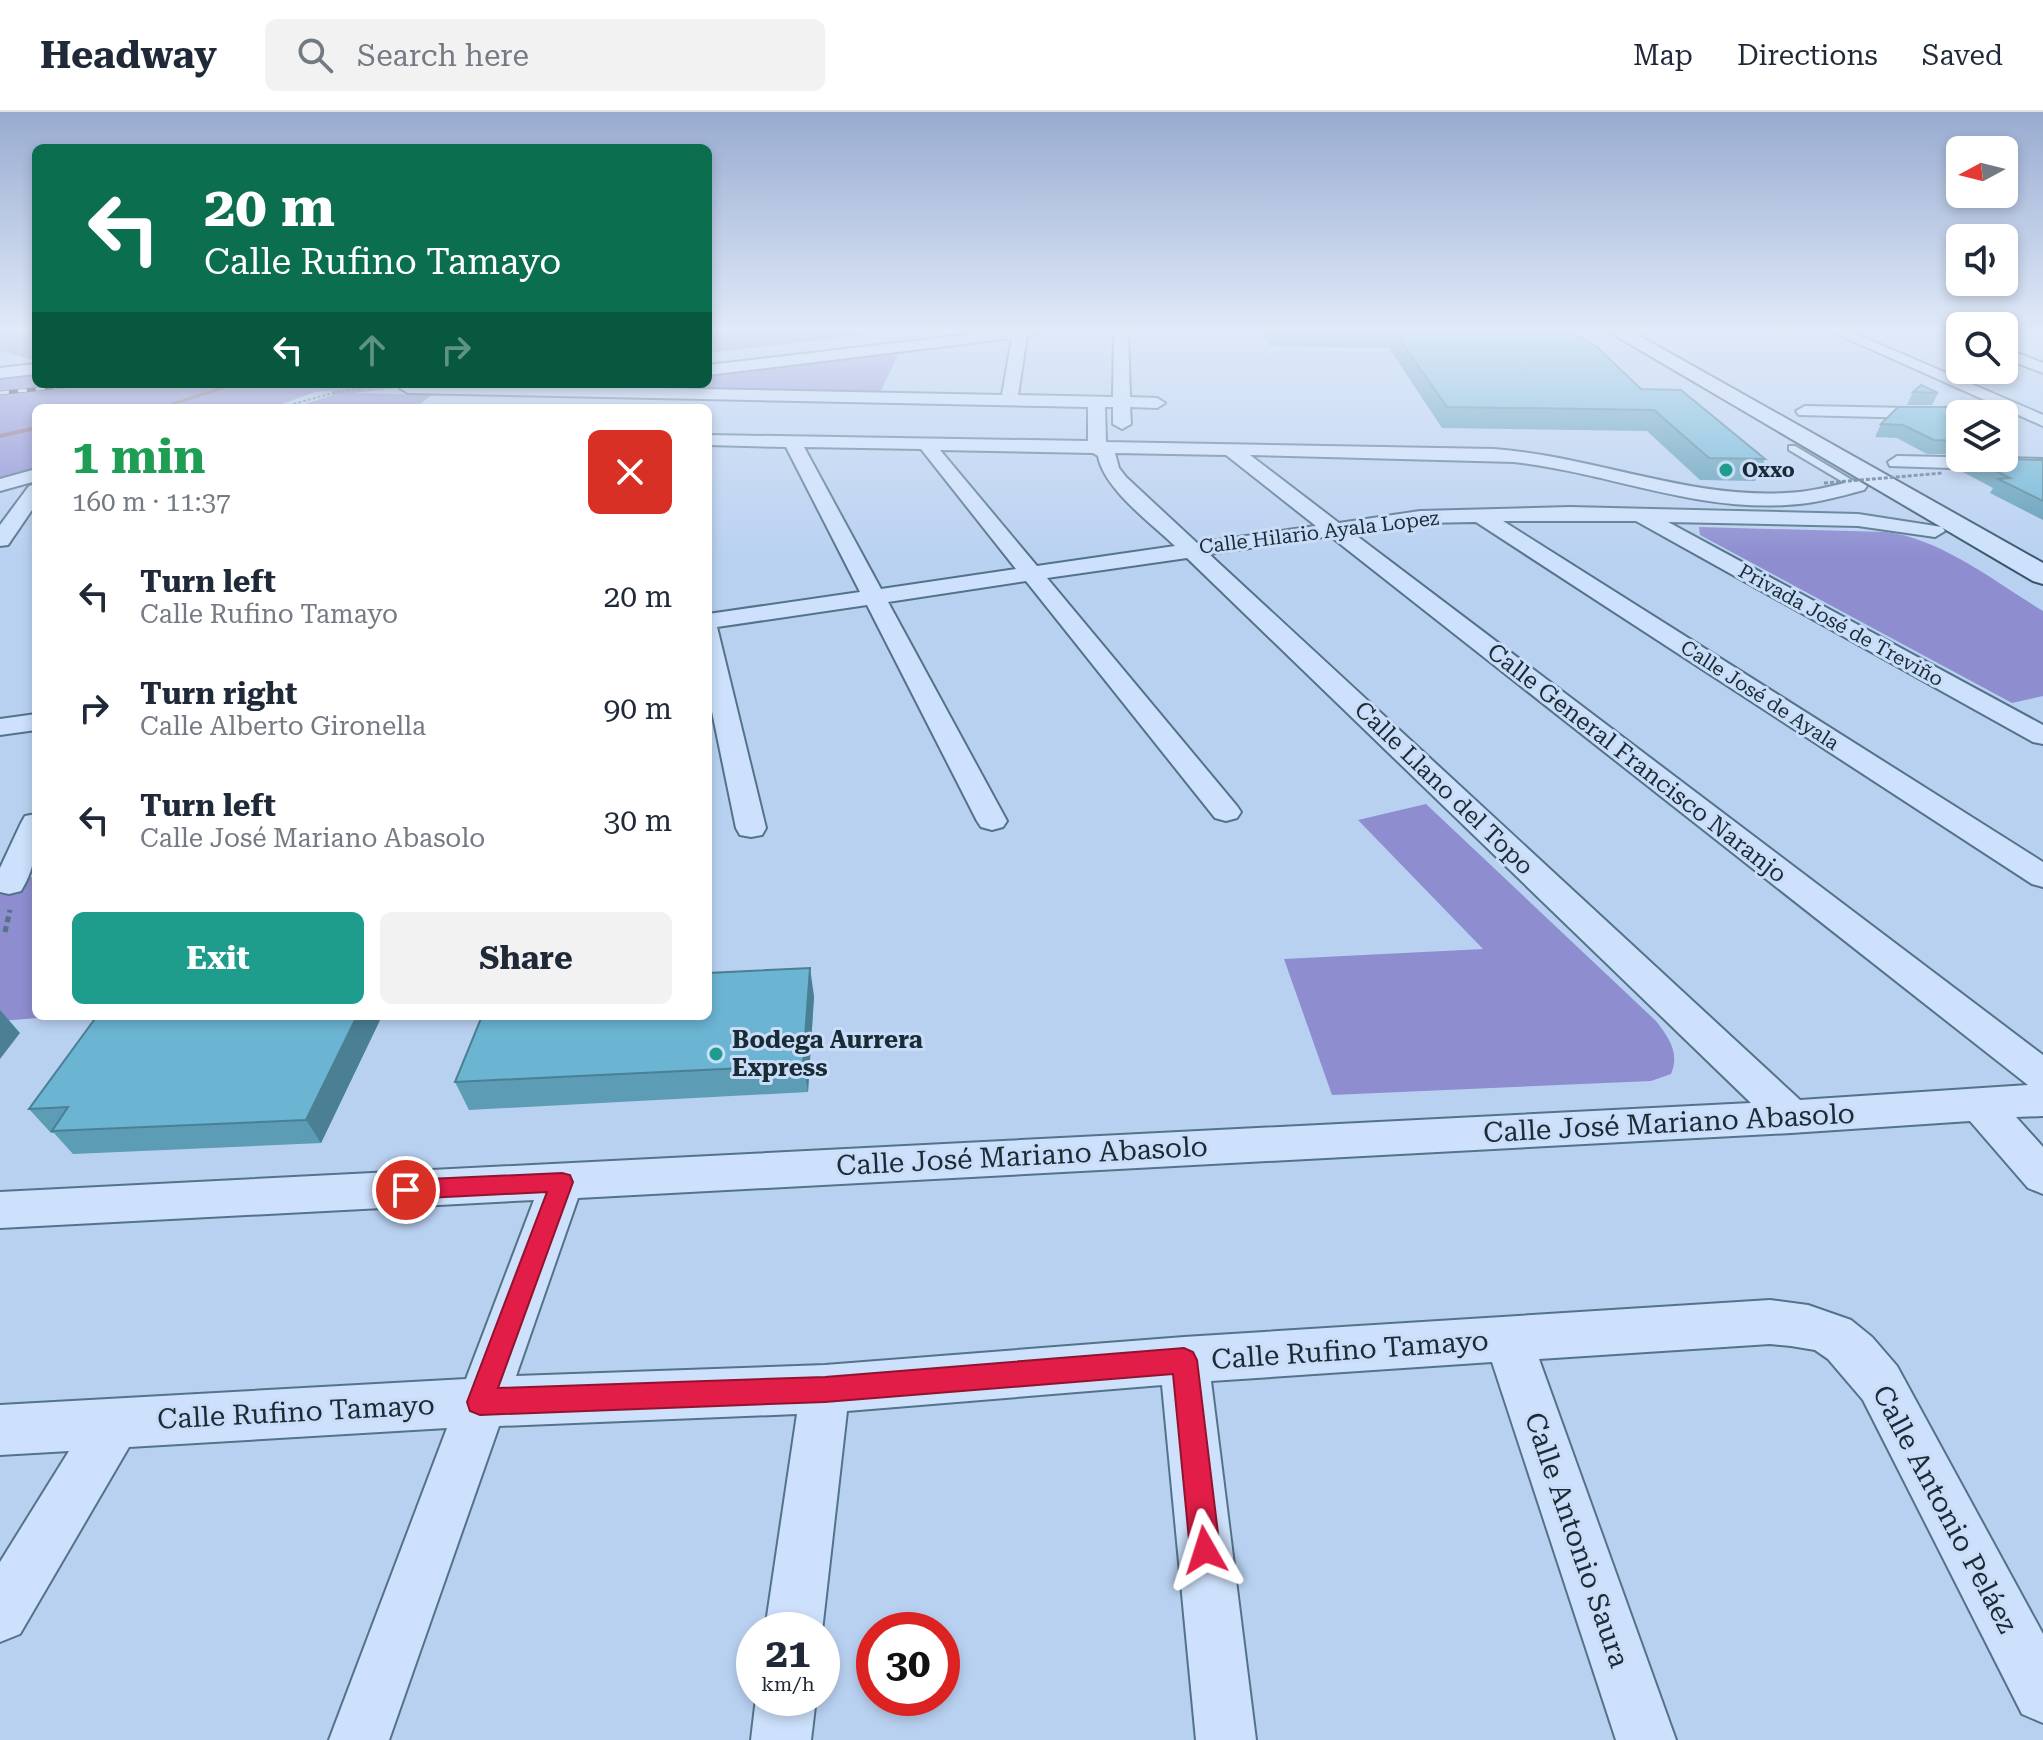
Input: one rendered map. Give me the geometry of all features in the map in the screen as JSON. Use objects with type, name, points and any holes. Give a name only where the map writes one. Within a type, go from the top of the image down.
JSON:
[{"type":"main road","points":[[1751,406],[1863,468],[2043,575]]},
{"type":"main road","points":[[1768,406],[1860,456],[1942,479]]},
{"type":"main road","points":[[1795,406],[1844,433]]},
{"type":"main road","points":[[1863,468],[1906,467]]},
{"type":"main road","points":[[1863,468],[1935,531],[2043,594]]},
{"type":"street","points":[[1097,406],[1109,450]]},
{"type":"street","points":[[1109,450],[1121,406]]},
{"type":"street","points":[[1832,406],[1946,413]]},
{"type":"street","points":[[2011,406],[2039,418]]},
{"type":"street","points":[[2018,416],[2039,418]]},
{"type":"street","points":[[712,440],[1109,450],[1502,455],[1552,462],[1666,488],[1743,496],[1809,497],[1863,468]]},
{"type":"street","points":[[792,441],[992,821]]},
{"type":"street","points":[[926,444],[1226,812]]},
{"type":"street","name":"Calle Llano del Topo","points":[[1109,450],[1110,469],[1119,481],[1791,1117]]},
{"type":"street","name":"Calle General Francisco Naranjo","points":[[1231,450],[2043,1076]]},
{"type":"street","points":[[1906,467],[2043,465]]},
{"type":"street","points":[[0,485],[32,476]]},
{"type":"street","points":[[1666,488],[1689,516]]},
{"type":"street","points":[[0,540],[32,496]]},
{"type":"street","name":"Calle Hilario Ayala Lopez","points":[[712,620],[1420,517],[1478,514],[1640,515],[1867,520],[1935,531]]},
{"type":"street","name":"Calle José de Ayala","points":[[1478,514],[2043,877]]},
{"type":"street","name":"Privada José de Treviño","points":[[1640,515],[2043,736]]},
{"type":"street","points":[[712,650],[751,828]]},
{"type":"street","points":[[0,727],[32,723]]},
{"type":"street","points":[[9,884],[32,832]]},
{"type":"street","name":"Calle José Mariano Abasolo","points":[[0,1210],[1791,1117],[2043,1100]]},
{"type":"street","points":[[1980,1105],[2043,1176]]},
{"type":"street","points":[[359,1740],[562,1182]]},
{"type":"street","name":"Calle Rufino Tamayo","points":[[0,1430],[480,1402],[825,1389],[1184,1360],[1770,1322],[1807,1325],[1836,1333]]},
{"type":"street","name":"Calle Antonio Peláez","points":[[1836,1333],[1857,1353],[1880,1383],[2043,1693]]},
{"type":"street","name":"Calle Antonio Saura","points":[[1508,1340],[1646,1740]]},
{"type":"street","points":[[1184,1360],[1226,1740]]},
{"type":"street","points":[[796,1612],[825,1389]]},
{"type":"street","points":[[0,1614],[116,1421]]},
{"type":"street","points":[[781,1740],[784,1716]]},
{"type":"lane","points":[[1792,448],[1863,468]]},
{"type":"path","points":[[1824,483],[1942,479]]},
{"type":"shaded area","points":[[0,406],[32,406],[32,470],[0,479]]},
{"type":"shaded area","points":[[1699,527],[1886,532],[1906,536],[1947,552],[2043,611],[2043,696],[2012,703],[1700,535]]},
{"type":"shaded area","points":[[1426,804],[1656,1021],[1674,1052],[1671,1074],[1651,1081],[1332,1095],[1284,959],[1483,949],[1358,820]]},
{"type":"shaded area","points":[[32,877],[32,1018],[0,1021],[0,888]]},
{"type":"building","points":[[1700,406],[1765,459],[1709,458],[1654,410],[1447,407]]},
{"type":"building","points":[[1898,407],[1946,407],[1946,440],[1934,440],[1903,425],[1881,424]]},
{"type":"building","points":[[2018,459],[2043,460],[2043,501],[1998,479],[2010,478],[1998,472],[2018,472]]},
{"type":"building","points":[[810,968],[803,1065],[455,1082],[480,1020],[712,1020],[712,973]]},
{"type":"building","points":[[94,1020],[355,1020],[306,1120],[52,1131],[68,1107],[29,1109]]},
{"type":"waterway","points":[[0,436],[32,429]]},
{"type":"place","name":"Oxxo","points":[[1726,470]]},
{"type":"place","name":"Bodega Aurrera Express","points":[[716,1054]]},
{"type":"route","points":[[406,1190],[562,1182],[480,1402],[825,1389],[1184,1360],[1205,1550]]}]
